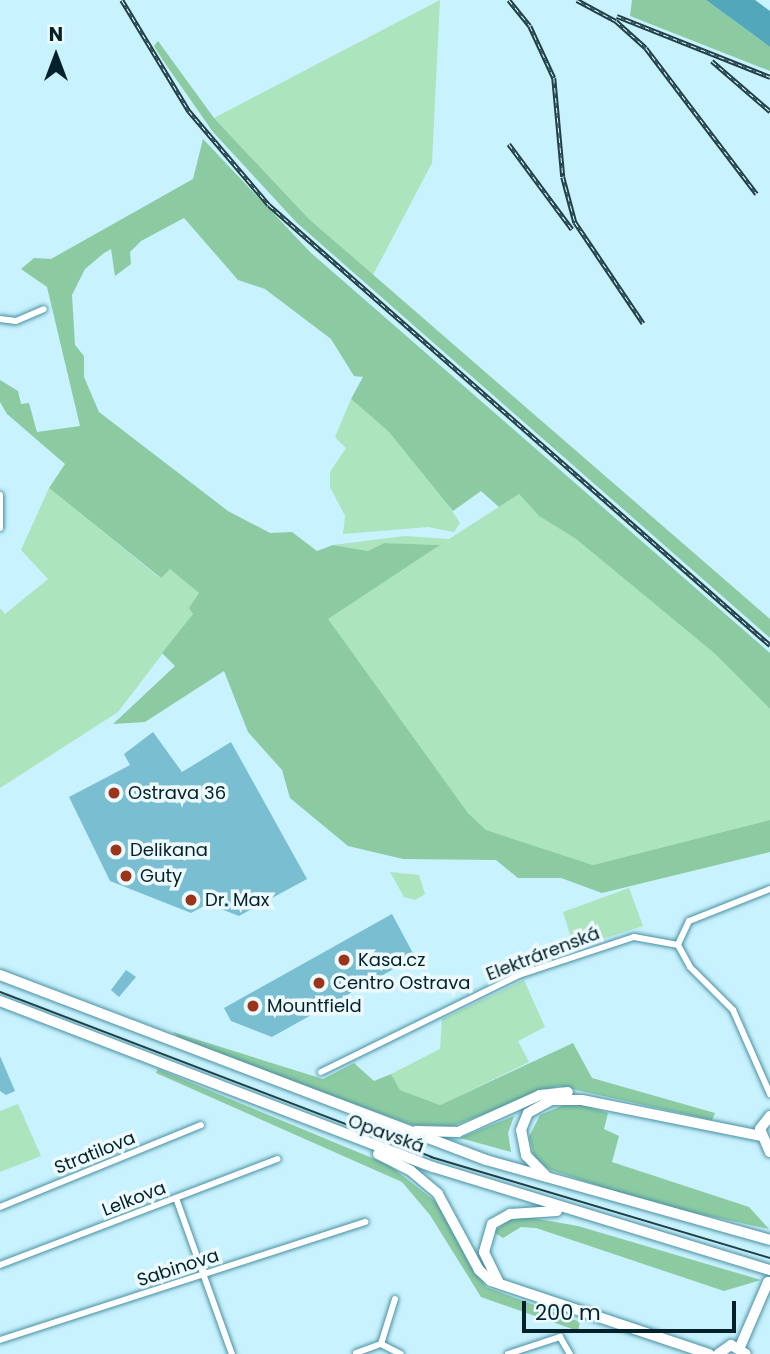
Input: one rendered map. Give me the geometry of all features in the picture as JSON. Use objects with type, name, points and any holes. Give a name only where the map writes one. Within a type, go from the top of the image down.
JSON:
[{"type":"main road","name":"Opavská","points":[[0,975],[395,1128],[552,1182],[770,1240]]},
{"type":"main road","name":"Opavská","points":[[0,1001],[340,1134],[565,1211],[770,1270]]},
{"type":"main road","points":[[395,1128],[455,1133],[555,1092],[584,1094],[625,1108]]},
{"type":"main road","points":[[552,1182],[524,1150],[521,1129],[528,1113],[560,1098],[625,1108],[760,1136],[770,1152]]},
{"type":"main road","points":[[760,1136],[770,1116]]},
{"type":"main road","points":[[340,1134],[431,1186],[448,1207],[479,1270],[501,1286],[709,1354]]},
{"type":"main road","points":[[501,1286],[485,1255],[492,1224],[515,1213],[565,1211]]},
{"type":"main road","points":[[718,1354],[726,1346],[743,1351],[768,1282]]},
{"type":"street","points":[[0,319],[16,321],[44,309]]},
{"type":"street","points":[[0,495],[0,528]]},
{"type":"street","points":[[770,889],[689,921],[678,945],[690,967],[733,1010],[770,1094]]},
{"type":"street","name":"Elektrárenská","points":[[321,1072],[519,975],[634,937],[678,945]]},
{"type":"street","name":"Stratilova","points":[[0,1207],[201,1125]]},
{"type":"street","name":"Lelkova","points":[[0,1265],[277,1158]]},
{"type":"street","points":[[176,1198],[232,1354]]},
{"type":"street","name":"Sabinova","points":[[0,1340],[365,1222]]},
{"type":"street","points":[[382,1344],[395,1299]]},
{"type":"street","points":[[508,1354],[560,1337],[570,1354]]},
{"type":"street","points":[[356,1353],[382,1344],[401,1354]]},
{"type":"green space","points":[[440,0],[432,163],[373,275],[309,219],[214,118]]},
{"type":"green space","points":[[632,0],[706,0],[770,47],[770,71],[630,16]]},
{"type":"green space","points":[[158,41],[214,118],[309,219],[770,619],[770,638],[297,223],[213,132],[154,46]]},
{"type":"green space","points":[[203,139],[310,252],[770,653],[770,709],[714,653],[576,539],[539,516],[519,494],[499,507],[481,491],[453,511],[389,432],[351,399],[363,377],[354,376],[331,339],[265,289],[238,280],[184,218],[141,241],[130,252],[131,264],[115,276],[111,249],[104,253],[85,269],[72,295],[75,345],[84,356],[84,377],[99,412],[228,511],[270,533],[292,532],[317,551],[333,545],[368,551],[384,543],[440,545],[328,619],[468,813],[486,830],[593,865],[770,820],[770,852],[602,893],[561,878],[518,878],[496,860],[403,859],[348,846],[290,798],[282,770],[248,732],[224,671],[145,722],[113,724],[175,666],[162,653],[193,614],[189,608],[199,593],[170,569],[161,578],[49,488],[65,464],[7,414],[0,402],[0,380],[18,391],[21,404],[29,403],[37,432],[80,426],[47,287],[21,269],[34,258],[51,259],[193,179]]},
{"type":"green space","points":[[351,399],[389,432],[440,492],[460,523],[454,532],[428,527],[343,534],[345,516],[330,487],[330,472],[346,448],[335,437]]},
{"type":"green space","points":[[49,488],[160,578],[170,568],[200,594],[193,614],[118,712],[0,788],[0,608],[5,614],[48,579],[21,550]]},
{"type":"green space","points":[[519,494],[539,516],[576,539],[714,653],[770,709],[770,820],[593,865],[486,830],[468,813],[327,619],[439,545],[384,543],[368,551],[333,545],[405,536],[449,539]]},
{"type":"green space","points":[[390,872],[419,875],[425,894],[415,900],[404,897]]},
{"type":"green space","points":[[629,888],[643,926],[574,948],[563,912]]},
{"type":"green space","points":[[524,980],[545,1027],[518,1041],[529,1062],[440,1105],[400,1090],[391,1074],[440,1049],[442,1019]]},
{"type":"green space","points":[[173,1032],[323,1079],[354,1063],[374,1081],[391,1074],[400,1090],[440,1105],[573,1043],[592,1078],[715,1113],[712,1120],[558,1086],[453,1126],[412,1125],[181,1041]]},
{"type":"green space","points":[[158,1069],[389,1165],[436,1202],[486,1287],[580,1322],[578,1331],[481,1297],[430,1215],[402,1182],[156,1073]]},
{"type":"green space","points":[[571,1102],[608,1113],[604,1129],[619,1136],[612,1162],[749,1207],[769,1229],[653,1204],[548,1169],[534,1156],[529,1137],[540,1115]]},
{"type":"green space","points":[[18,1104],[41,1156],[0,1172],[0,1111]]},
{"type":"green space","points":[[514,1116],[508,1133],[511,1152],[460,1138]]},
{"type":"green space","points":[[527,1217],[578,1226],[761,1280],[724,1291],[536,1228],[521,1227],[503,1238],[494,1232],[508,1220]]},
{"type":"water","points":[[706,0],[755,0],[770,11],[770,47]]},
{"type":"building","points":[[153,732],[182,772],[231,742],[307,879],[239,916],[208,904],[191,913],[110,881],[69,797],[130,765],[124,754]]},
{"type":"building","name":"Centro Ostrava","points":[[392,914],[415,957],[272,1037],[231,1021],[224,1008]]},
{"type":"building","points":[[126,970],[136,977],[119,997],[111,990]]},
{"type":"building","points":[[0,1056],[15,1091],[6,1095],[0,1091]]},
{"type":"tram line","points":[[0,992],[431,1157],[770,1258]]},
{"type":"railway","points":[[122,0],[189,111],[269,205],[770,645]]},
{"type":"railway","points":[[509,0],[530,26],[554,78],[563,177],[575,222],[643,323]]},
{"type":"railway","points":[[577,0],[616,21],[646,48],[757,194]]},
{"type":"railway","points":[[617,16],[770,77]]},
{"type":"railway","points":[[712,61],[770,111]]},
{"type":"railway","points":[[509,144],[572,229]]},
{"type":"place","name":"Ostrava 36","points":[[114,793]]},
{"type":"place","name":"Delikana","points":[[116,850]]},
{"type":"place","name":"Guty","points":[[126,876]]},
{"type":"place","name":"Dr. Max","points":[[191,900]]},
{"type":"place","name":"Kasa.cz","points":[[344,960]]},
{"type":"place","name":"Centro Ostrava","points":[[319,983]]},
{"type":"place","name":"Mountfield","points":[[253,1006]]}]
